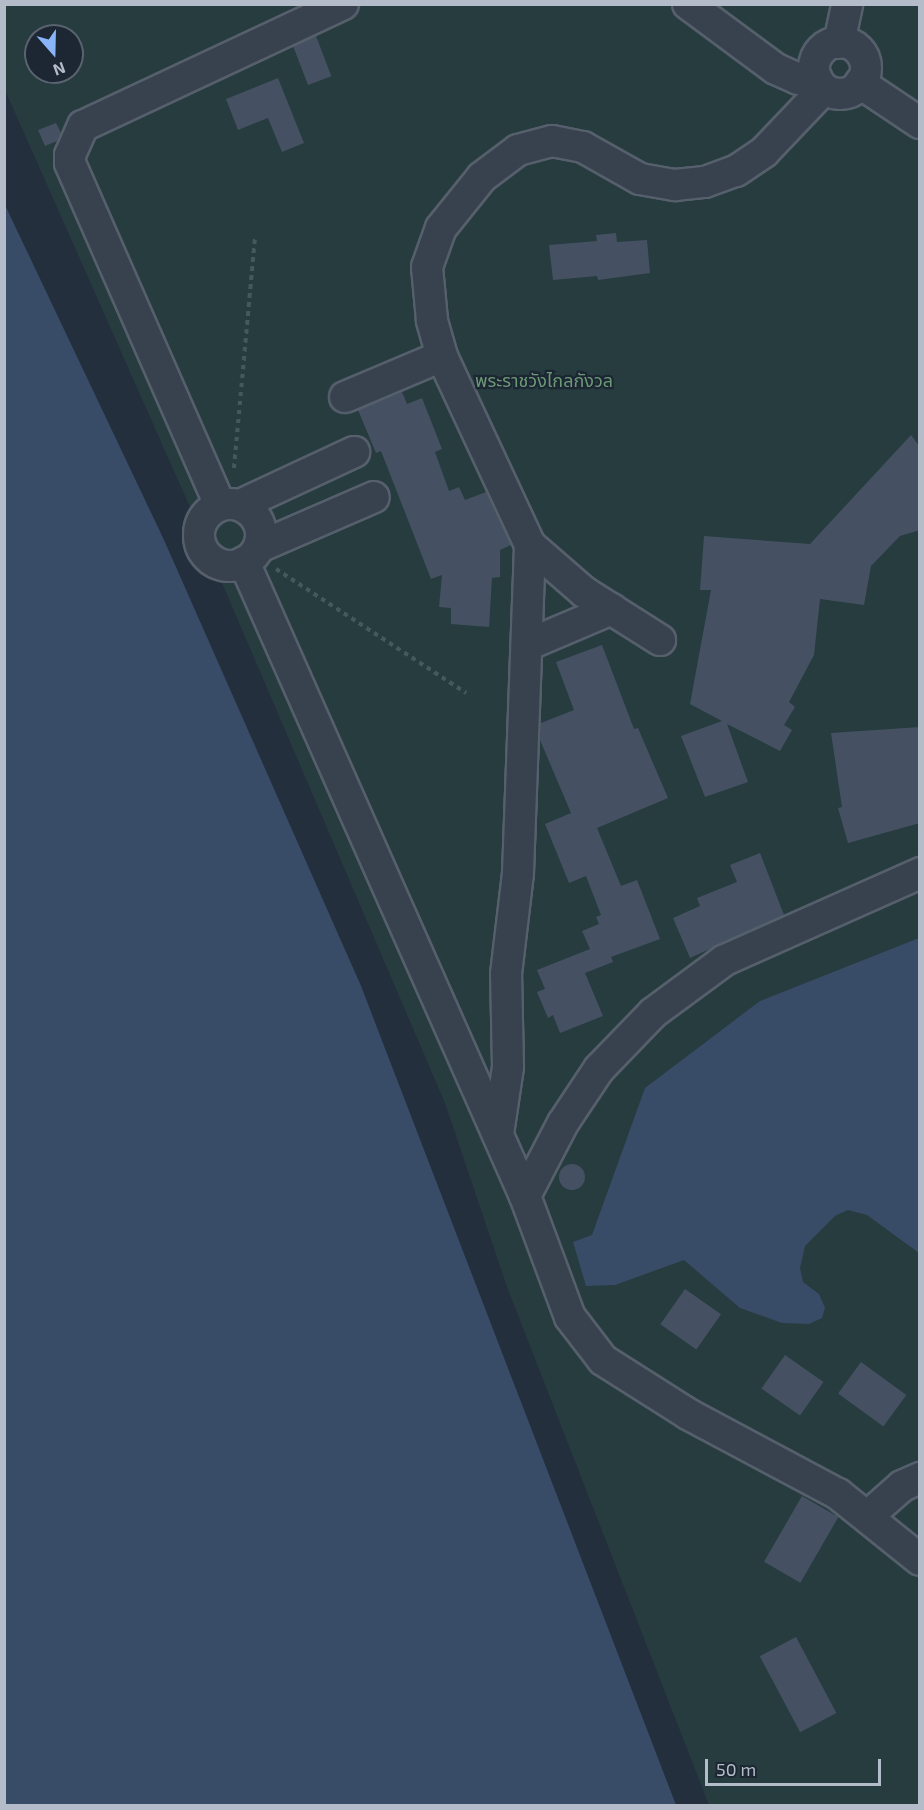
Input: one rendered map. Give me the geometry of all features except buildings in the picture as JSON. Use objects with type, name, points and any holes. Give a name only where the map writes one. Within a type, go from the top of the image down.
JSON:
[{"type":"lane","points":[[343,4],[83,126],[70,155],[230,505],[257,519],[261,529],[252,555],[525,1196],[570,1317],[603,1360],[688,1414],[838,1494],[920,1560]]},
{"type":"lane","points":[[688,4],[776,69],[798,79],[846,93],[860,83],[865,71],[862,55],[850,45],[839,43],[820,52],[814,67],[821,84]]},
{"type":"lane","points":[[839,43],[847,4]]},
{"type":"lane","points":[[860,83],[920,123]]},
{"type":"lane","points":[[660,640],[584,592],[530,545],[442,356],[432,320],[428,267],[441,228],[482,177],[518,150],[552,141],[583,147],[640,179],[675,185],[705,182],[736,171],[764,152],[821,84]]},
{"type":"lane","points":[[345,398],[442,356]]},
{"type":"lane","points":[[354,452],[203,518],[199,528],[202,550],[218,564],[252,555],[374,497]]},
{"type":"lane","points":[[498,1134],[507,1066],[506,974],[518,873],[530,545]]},
{"type":"lane","points":[[527,645],[612,609]]},
{"type":"lane","points":[[525,1196],[563,1123],[598,1069],[654,1013],[725,960],[920,873]]},
{"type":"lane","points":[[868,1516],[902,1486],[920,1478]]},
{"type":"path","points":[[230,505],[255,236]]},
{"type":"path","points":[[252,555],[466,693]]},
{"type":"green space","name":"พระราชวังไกลกังวล","points":[[4,5],[919,5],[919,1805],[709,1805],[507,1287],[445,1103],[219,576],[200,562],[192,546],[189,532],[193,514],[5,90]]},
{"type":"water","points":[[4,203],[164,540],[361,986],[676,1805],[5,1805]]},
{"type":"water","points":[[919,938],[919,1253],[867,1215],[848,1210],[835,1216],[805,1246],[800,1268],[803,1282],[819,1294],[825,1308],[822,1318],[809,1324],[782,1323],[740,1308],[684,1260],[615,1285],[586,1286],[573,1242],[592,1235],[645,1088],[760,1001]]}]
